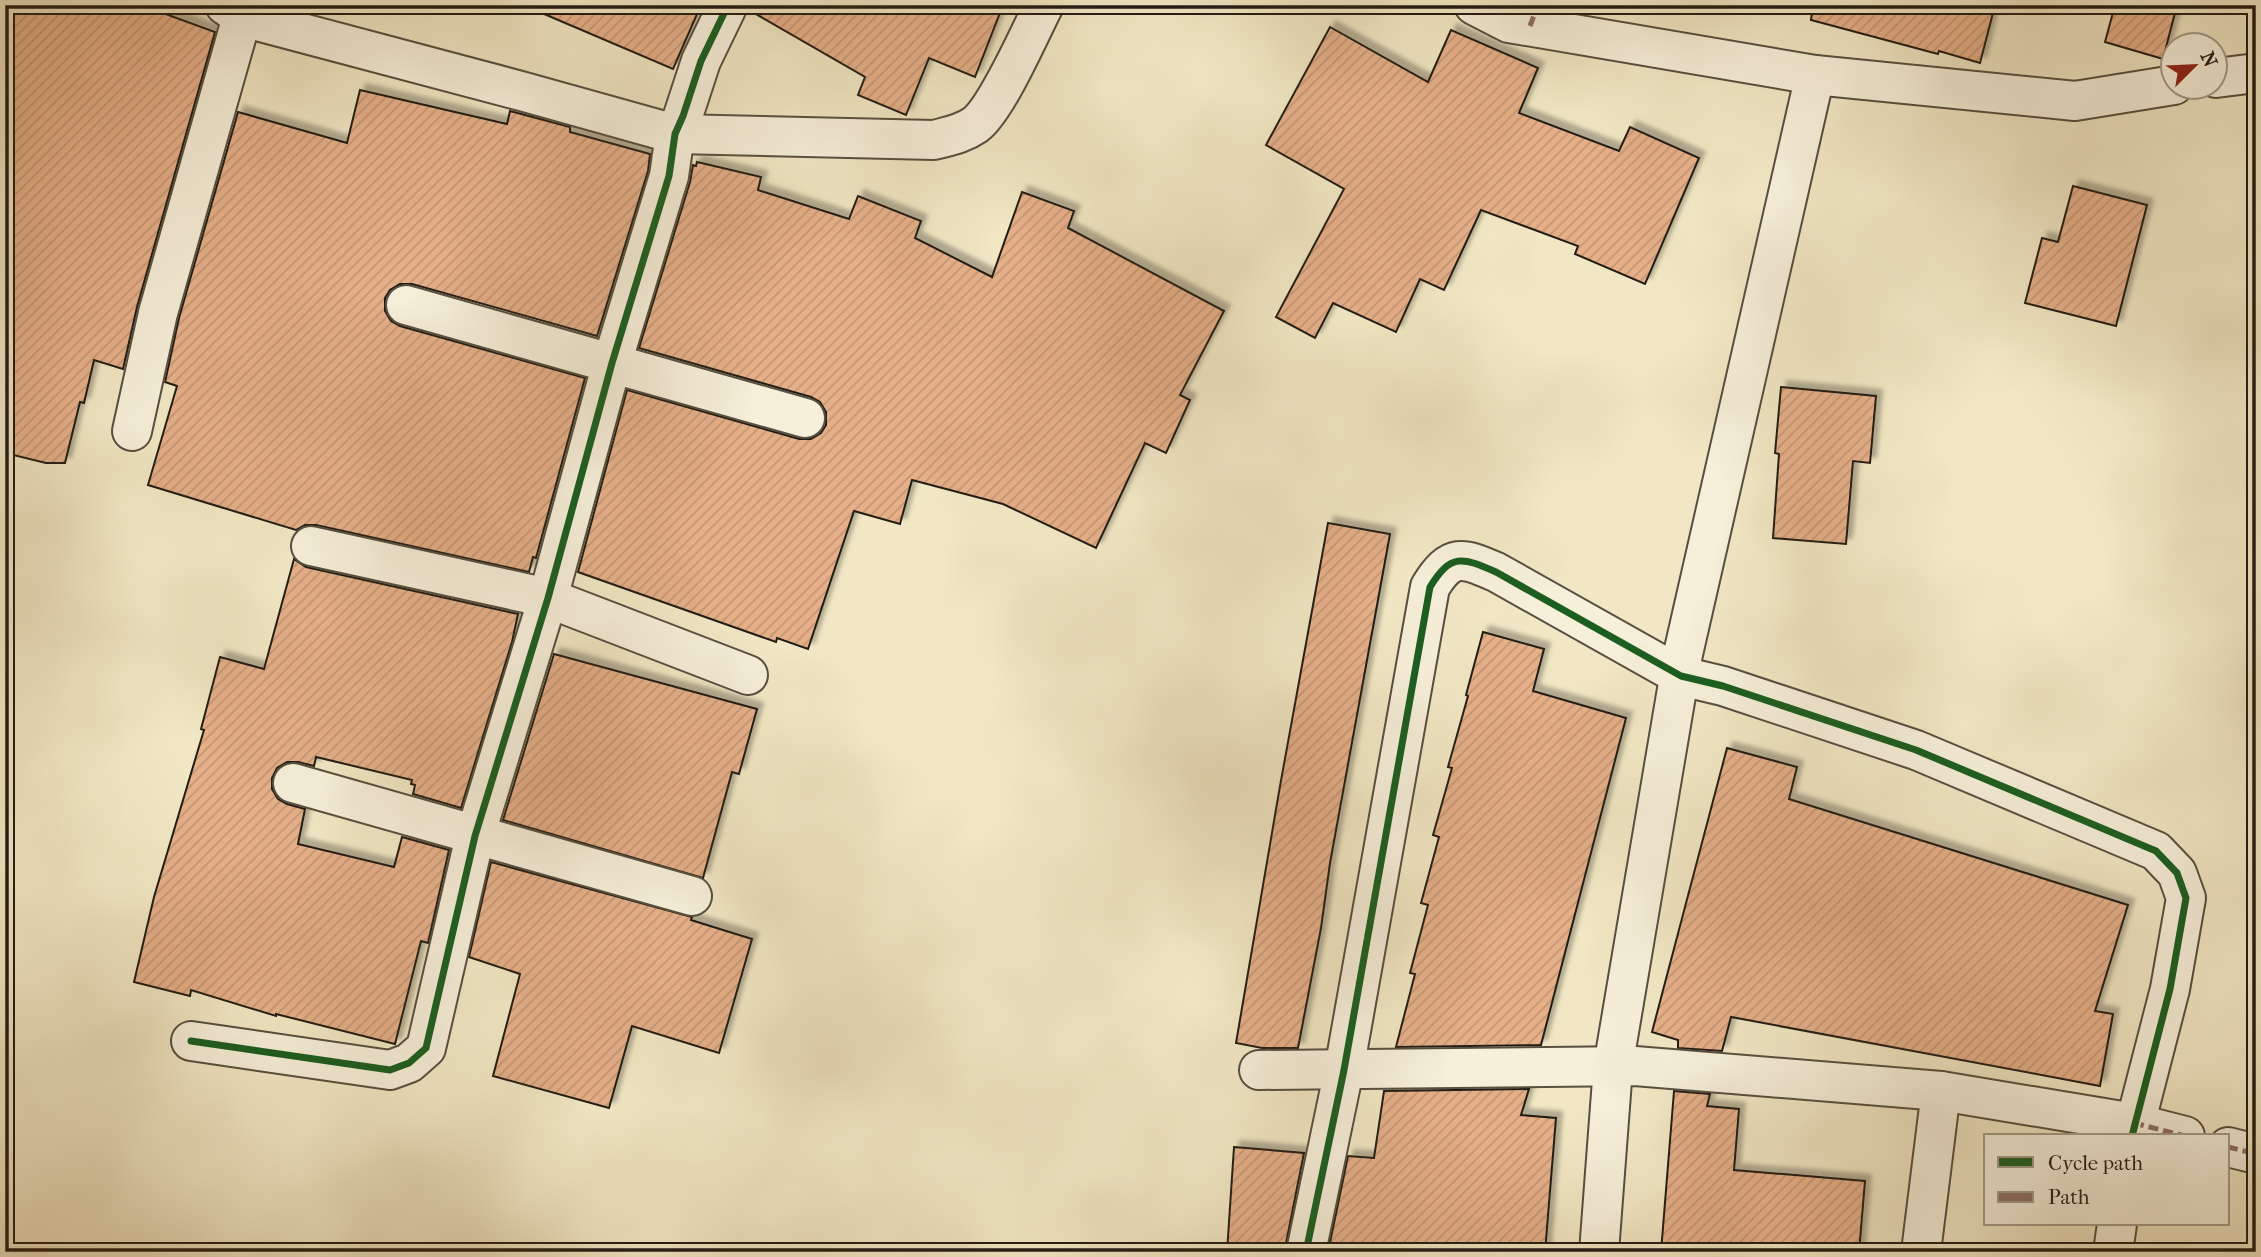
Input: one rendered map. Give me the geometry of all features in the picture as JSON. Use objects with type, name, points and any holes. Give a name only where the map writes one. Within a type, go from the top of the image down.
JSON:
[{"type":"street","points":[[191,1041],[390,1070],[409,1063],[426,1048],[475,836],[548,598],[612,363],[669,176],[679,125],[701,61],[728,5]]},
{"type":"street","points":[[132,431],[158,313],[233,11],[521,91],[679,125],[934,139],[959,134],[978,123],[993,104],[1044,5]]},
{"type":"street","points":[[1474,5],[1509,23],[1534,16],[1815,75],[2075,101],[2160,87]]},
{"type":"street","points":[[2230,76],[2256,73]]},
{"type":"street","points":[[1599,1252],[1613,1067],[1682,665],[1815,75]]},
{"type":"street","points":[[406,305],[805,418]]},
{"type":"street","points":[[311,546],[548,598],[748,675]]},
{"type":"street","points":[[1307,1247],[1344,1070],[1430,587],[1441,568],[1452,561],[1471,561],[1483,566],[1724,686],[1916,750],[2156,851],[2177,873],[2186,898],[2170,989],[2133,1130]]},
{"type":"street","points":[[293,783],[692,896]]},
{"type":"street","points":[[1259,1070],[1635,1066],[1941,1091],[2133,1130],[2168,1134]]},
{"type":"street","points":[[1921,1252],[1941,1091]]},
{"type":"street","points":[[2230,1148],[2256,1154]]},
{"type":"street","points":[[2113,1252],[2117,1226]]},
{"type":"building","points":[[5,5],[141,5],[215,32],[137,307],[123,369],[94,360],[65,463],[46,463],[5,453]]},
{"type":"building","points":[[523,5],[701,5],[673,69]]},
{"type":"building","points":[[750,5],[1003,5],[975,77],[929,58],[906,115],[858,95],[865,77],[749,10]]},
{"type":"building","points":[[1813,5],[1995,5],[1980,63],[1811,20]]},
{"type":"building","points":[[2115,5],[2177,5],[2170,32],[2160,32],[2160,58],[2105,42]]},
{"type":"building","points":[[1330,27],[1428,82],[1451,30],[1538,68],[1519,113],[1619,151],[1630,127],[1699,158],[1645,284],[1575,254],[1578,246],[1481,210],[1444,290],[1420,279],[1396,332],[1333,303],[1315,338],[1276,317],[1344,189],[1266,145]]},
{"type":"building","points":[[360,90],[507,124],[510,111],[570,127],[570,132],[650,154],[648,171],[597,336],[412,284],[400,284],[390,290],[385,298],[385,311],[391,321],[400,326],[585,378],[536,558],[533,557],[529,572],[316,525],[305,525],[296,530],[148,485],[177,386],[165,382],[179,318],[238,112],[347,143]]},
{"type":"building","points":[[697,162],[761,177],[758,190],[849,219],[858,196],[921,221],[915,238],[992,277],[1022,192],[1074,211],[1068,228],[1224,311],[1180,395],[1190,400],[1166,453],[1145,443],[1096,548],[1003,504],[912,480],[900,524],[854,511],[808,649],[777,638],[776,642],[578,572],[627,390],[799,439],[811,439],[821,433],[826,425],[826,412],[820,402],[811,397],[639,348],[693,165],[696,166]]},
{"type":"building","points":[[2073,186],[2147,205],[2116,326],[2025,303],[2042,238],[2058,242]]},
{"type":"building","points":[[1781,387],[1876,396],[1870,463],[1853,461],[1846,544],[1773,538],[1779,454],[1775,453]]},
{"type":"building","points":[[1328,523],[1390,534],[1298,1048],[1262,1048],[1236,1043]]},
{"type":"building","points":[[294,559],[306,567],[518,614],[512,642],[461,808],[413,794],[415,785],[411,784],[412,780],[316,757],[314,766],[287,762],[277,768],[272,778],[272,789],[278,799],[305,809],[298,844],[394,867],[402,837],[449,850],[428,943],[421,941],[395,1044],[276,1016],[191,990],[190,996],[134,982],[154,897],[204,730],[201,729],[220,657],[264,669]]},
{"type":"building","points":[[1483,632],[1544,649],[1533,691],[1626,718],[1541,1045],[1396,1047],[1415,974],[1410,973],[1428,905],[1421,903],[1439,837],[1433,835],[1452,768],[1448,767]]},
{"type":"building","points":[[554,654],[757,709],[739,774],[732,772],[703,878],[503,820]]},
{"type":"building","points":[[1727,748],[1797,767],[1789,799],[2128,905],[2095,1011],[2113,1014],[2100,1086],[1731,1017],[1722,1051],[1678,1048],[1678,1040],[1652,1032]]},
{"type":"building","points":[[491,862],[692,917],[691,920],[752,939],[719,1053],[632,1026],[609,1108],[493,1076],[520,974],[469,957]]},
{"type":"building","points":[[1529,1089],[1521,1115],[1556,1118],[1545,1252],[1328,1252],[1348,1156],[1374,1158],[1384,1091]]},
{"type":"building","points":[[1674,1091],[1710,1094],[1707,1106],[1739,1109],[1734,1170],[1865,1181],[1859,1252],[1661,1252]]},
{"type":"building","points":[[1234,1147],[1304,1153],[1286,1252],[1227,1252]]},
{"type":"marked path","points":[[1530,26],[1538,5]]},
{"type":"marked path","points":[[2134,1123],[2177,1134]]},
{"type":"marked path","points":[[2230,1148],[2256,1154]]},
{"type":"cycle path","points":[[191,1041],[390,1070],[409,1063],[426,1048],[475,836],[548,598],[612,363],[669,176],[675,134],[701,61],[728,5]]},
{"type":"cycle path","points":[[1307,1247],[1344,1070],[1430,587],[1444,568],[1458,561],[1474,563],[1496,572],[1681,676],[1723,686],[1916,750],[2156,851],[2177,873],[2186,898],[2170,989],[2133,1134]]}]
